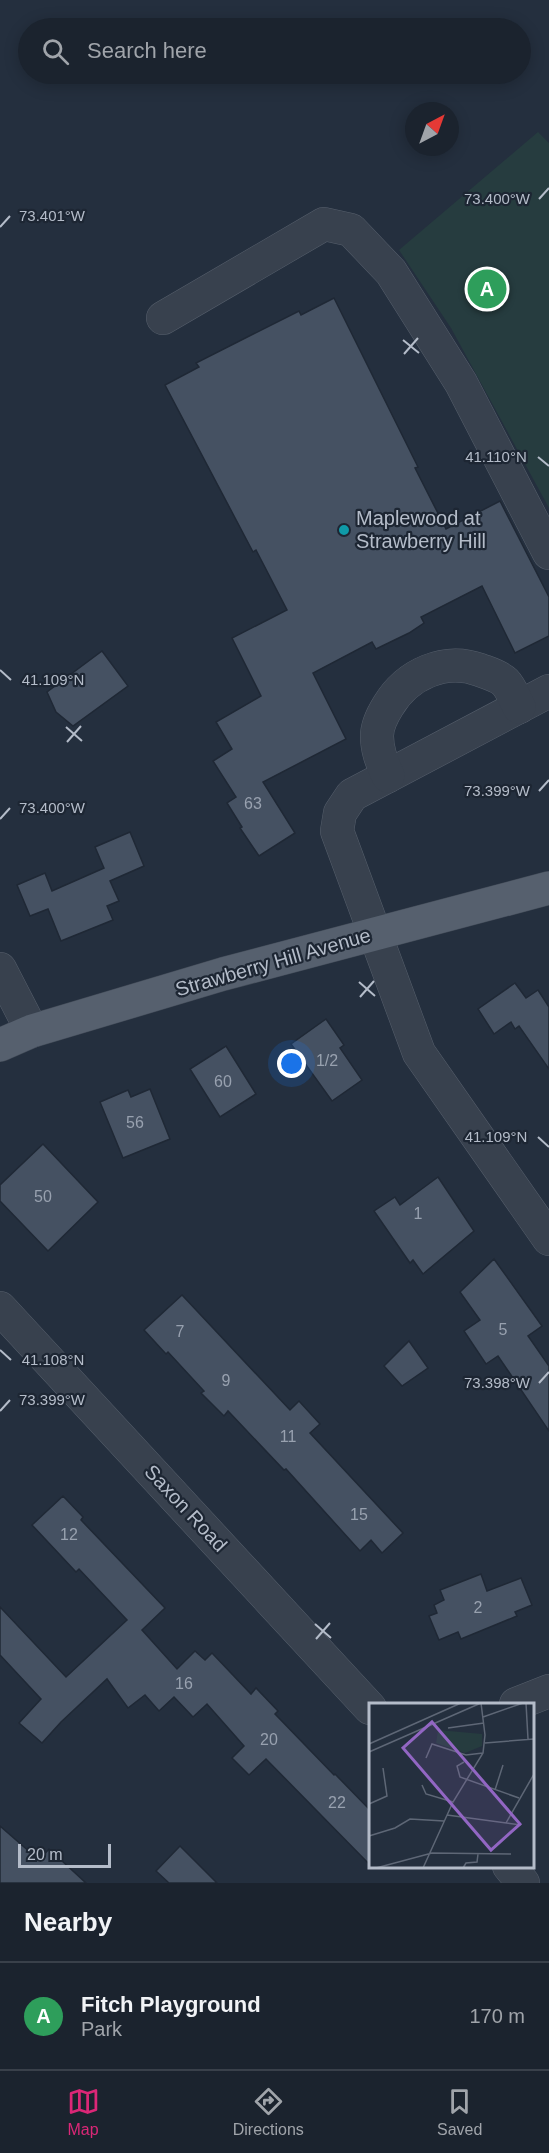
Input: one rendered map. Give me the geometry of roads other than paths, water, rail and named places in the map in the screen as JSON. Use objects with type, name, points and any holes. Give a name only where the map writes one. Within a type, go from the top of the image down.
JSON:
[{"type":"main road","name":"Strawberry Hill Avenue","points":[[0,1046],[32,1031],[223,974],[549,888]]},
{"type":"street","points":[[163,318],[324,224],[351,230],[391,272],[461,383],[549,553]]},
{"type":"street","points":[[388,776],[379,756],[377,734],[384,713],[395,694],[410,680],[428,670],[451,665],[475,668],[494,675],[506,683],[519,707]]},
{"type":"street","points":[[549,691],[352,795],[340,813],[337,831],[419,1053],[549,1239]]},
{"type":"street","points":[[0,969],[32,1031]]},
{"type":"street","name":"Saxon Road","points":[[0,1308],[369,1707]]},
{"type":"street","points":[[519,1703],[549,1691]]},
{"type":"street","points":[[511,1868],[523,1883]]},
{"type":"place","name":"Fitch Playground","points":[[487,289]]},
{"type":"place","name":"Maplewood at Strawberry Hill","points":[[344,530]]}]
